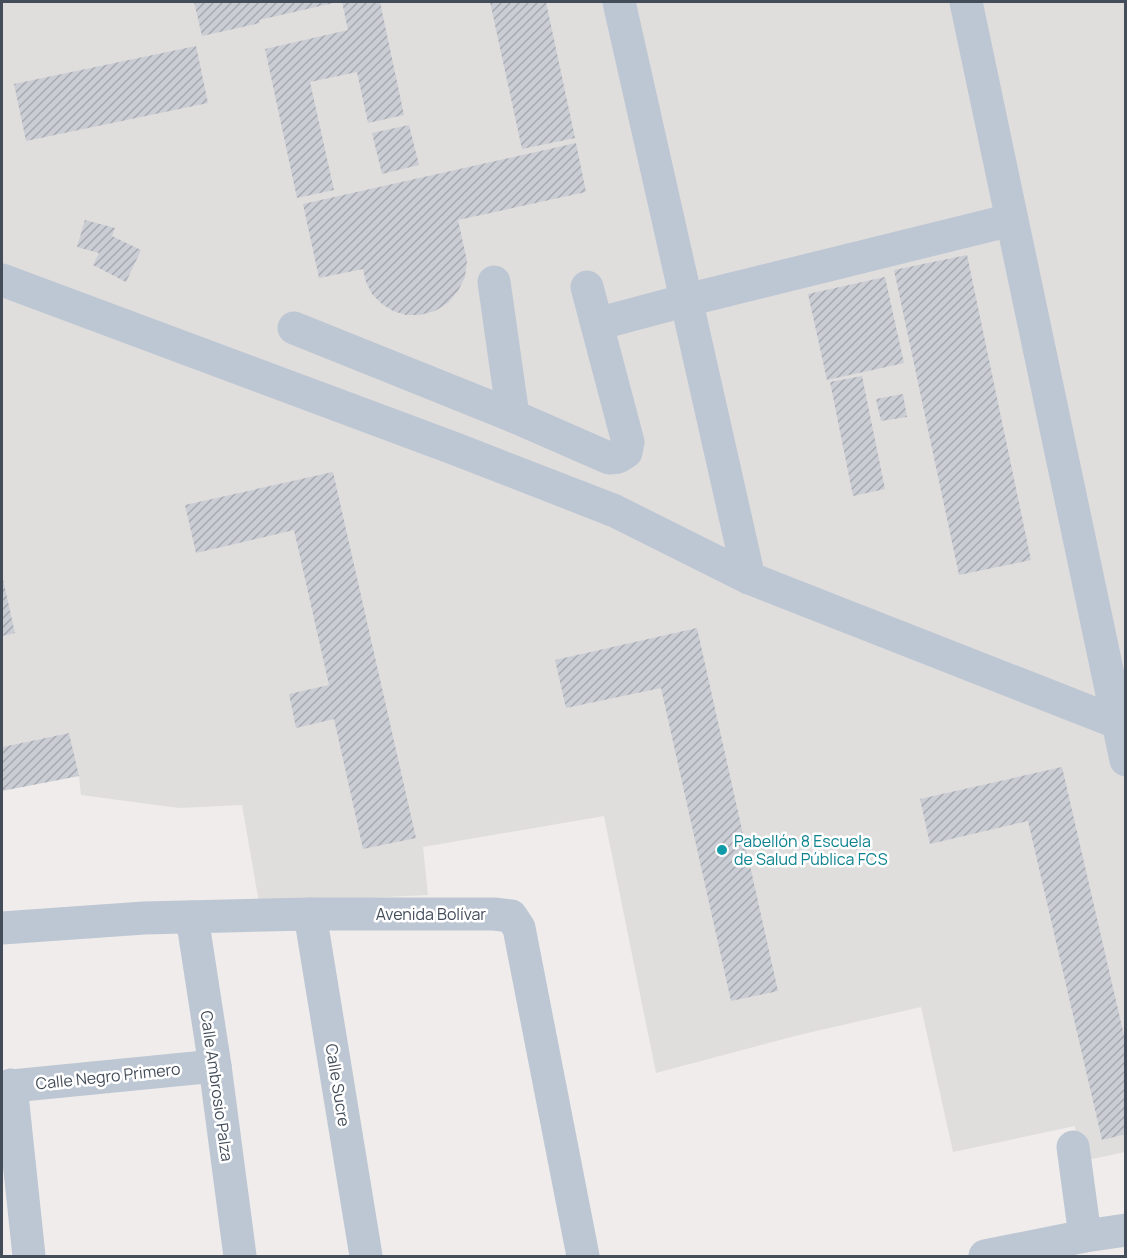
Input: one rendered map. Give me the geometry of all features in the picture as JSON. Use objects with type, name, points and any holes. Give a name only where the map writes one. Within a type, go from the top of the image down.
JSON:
[{"type":"street","points":[[619,2],[750,578]]},
{"type":"street","points":[[966,2],[1011,220],[1122,724],[1125,760]]},
{"type":"street","points":[[597,324],[1011,220]]},
{"type":"street","points":[[2,279],[615,511],[750,578],[1122,724]]},
{"type":"street","points":[[494,282],[513,416]]},
{"type":"street","points":[[294,328],[513,416],[609,458],[618,457],[626,452],[628,442],[586,287]]},
{"type":"street","name":"Avenida Bolívar","points":[[2,928],[144,918],[310,914],[494,914],[511,916],[519,928],[583,1257]]},
{"type":"street","name":"Calle Sucre","points":[[310,914],[366,1257]]},
{"type":"street","name":"Calle Ambrosio Palza","points":[[192,917],[215,1065],[240,1257]]},
{"type":"street","name":"Calle Negro Primero","points":[[6,1086],[215,1065]]},
{"type":"street","points":[[6,1086],[28,1257]]},
{"type":"street","points":[[1073,1148],[1085,1236]]},
{"type":"street","points":[[986,1257],[1125,1230]]},
{"type":"shaded area","points":[[2,2],[1125,2],[1125,1152],[1078,1162],[1075,1126],[953,1152],[921,1007],[799,1035],[656,1073],[604,816],[423,847],[428,895],[259,903],[242,805],[179,808],[81,795],[79,776],[68,733],[2,747]]},
{"type":"building","points":[[194,2],[338,2],[202,36]]},
{"type":"building","points":[[342,2],[380,2],[404,115],[368,123],[357,72],[310,82],[334,190],[297,198],[265,49],[348,30]]},
{"type":"building","points":[[490,2],[546,2],[575,138],[522,149]]},
{"type":"building","points":[[196,46],[208,103],[26,141],[14,84]]},
{"type":"building","points":[[409,125],[419,165],[382,174],[372,133]]},
{"type":"building","points":[[576,143],[586,192],[458,220],[467,261],[465,277],[458,291],[448,303],[435,311],[420,315],[406,315],[393,311],[372,294],[363,269],[319,278],[303,204]]},
{"type":"building","points":[[85,220],[115,228],[112,236],[141,250],[126,282],[93,265],[99,253],[77,247]]},
{"type":"building","points":[[967,255],[1031,560],[959,575],[894,270]]},
{"type":"building","points":[[885,277],[904,363],[827,380],[808,294]]},
{"type":"building","points":[[862,376],[885,489],[853,496],[830,382]]},
{"type":"building","points":[[903,394],[907,417],[881,421],[876,399]]},
{"type":"building","points":[[333,472],[416,838],[363,849],[334,719],[296,728],[289,694],[329,685],[294,530],[196,553],[185,505]]},
{"type":"building","points":[[2,575],[15,633],[2,636]]},
{"type":"building","name":"Pabellón 8 Escuela de Salud Pública FCS","points":[[697,628],[778,991],[731,1001],[661,688],[566,708],[555,660]]},
{"type":"building","points":[[69,733],[79,776],[2,791],[2,747]]},
{"type":"building","points":[[1062,767],[1126,1044],[1126,1134],[1102,1140],[1028,821],[930,844],[920,799]]},
{"type":"place","name":"Pabellón 8 Escuela de Salud Pública FCS","points":[[722,850]]}]
